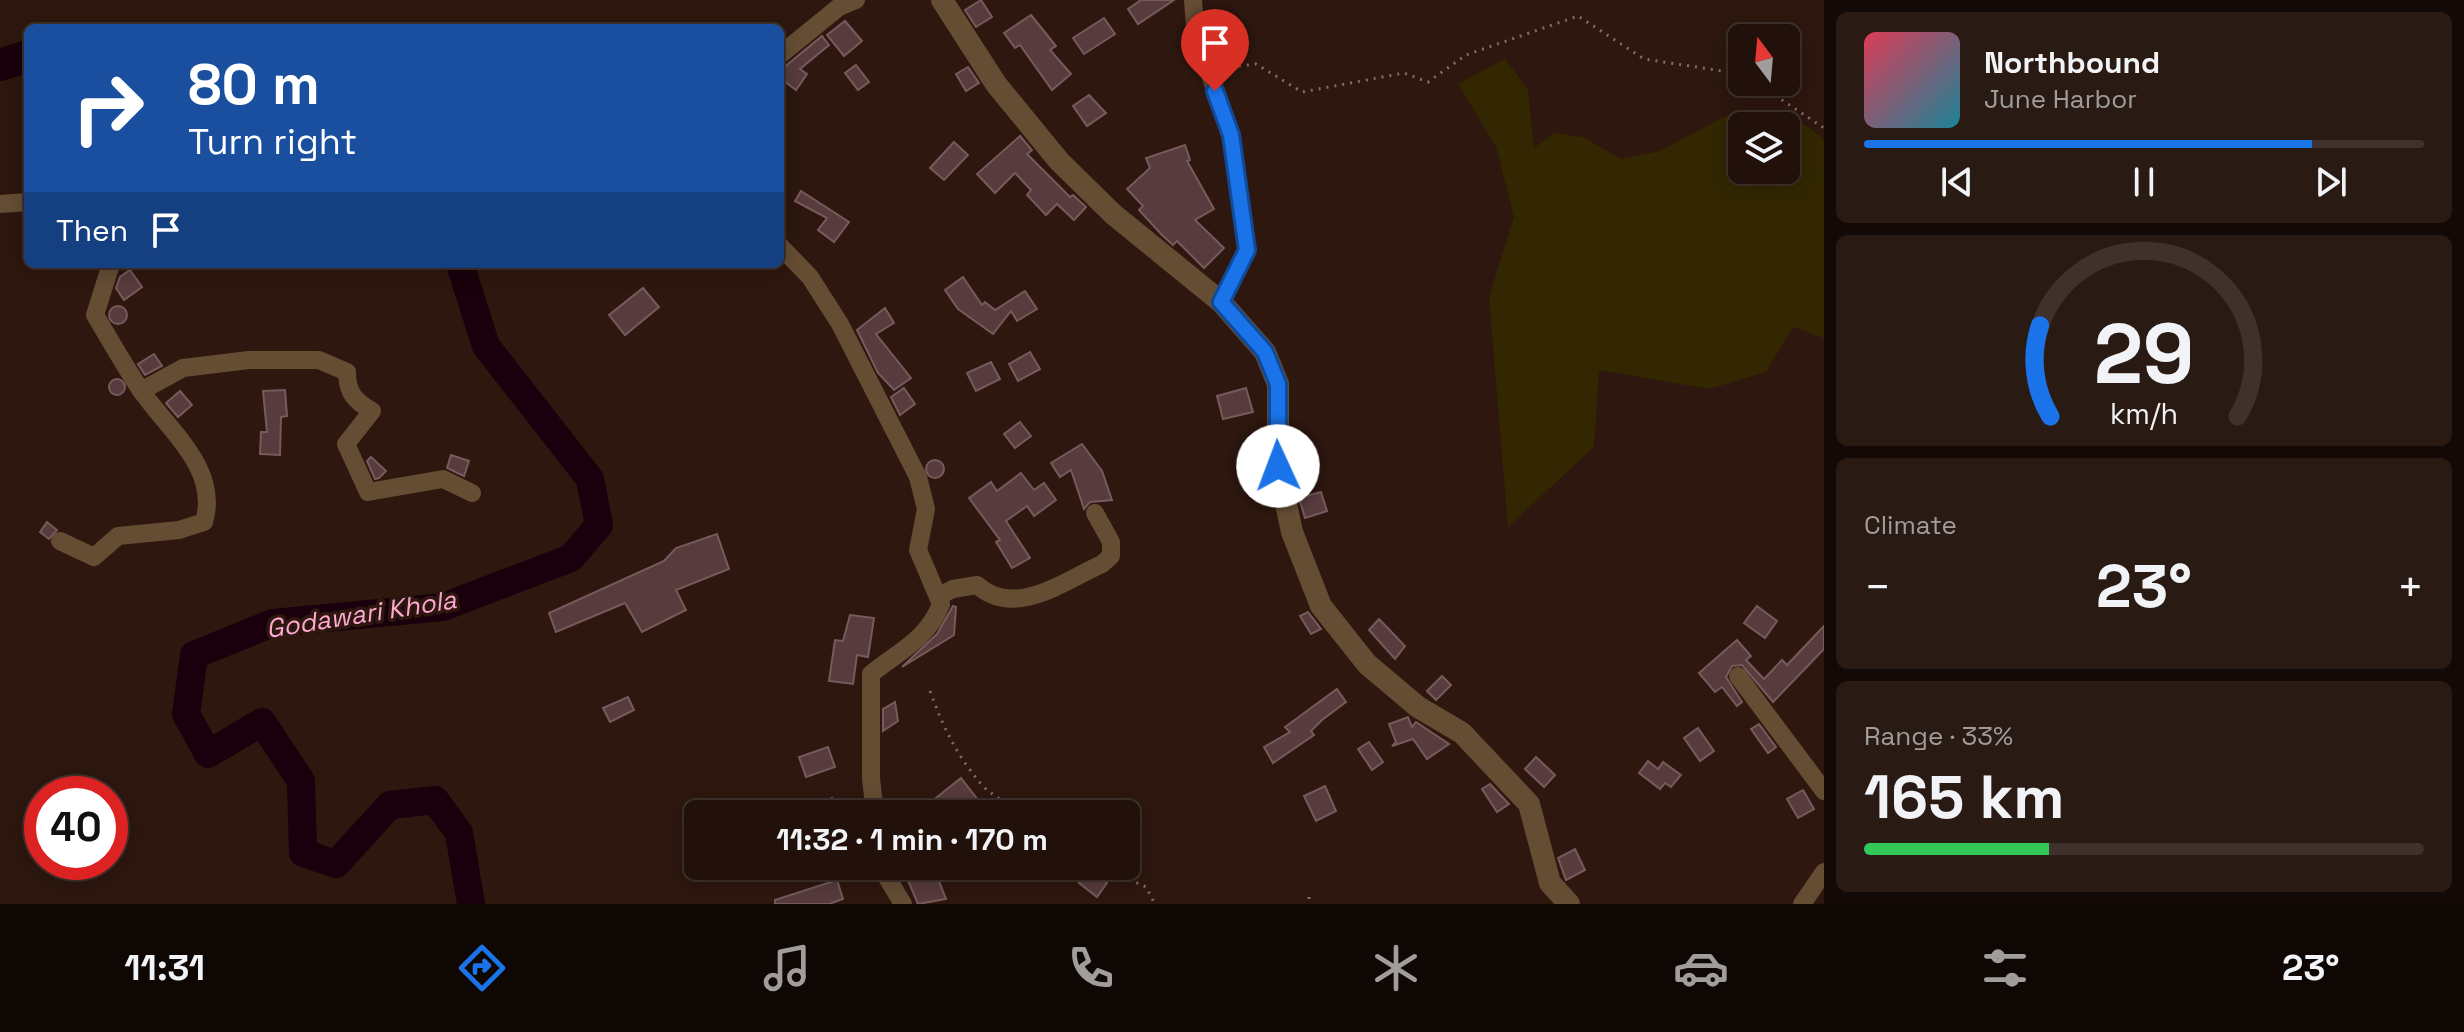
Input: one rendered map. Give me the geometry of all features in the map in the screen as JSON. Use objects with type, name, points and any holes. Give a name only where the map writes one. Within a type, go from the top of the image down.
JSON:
[{"type":"street","points":[[784,52],[839,7],[856,0]]},
{"type":"street","points":[[942,0],[996,84],[1059,161],[1113,214],[1221,302],[1265,352],[1278,384],[1278,466],[1292,532],[1321,606],[1367,664],[1418,707],[1462,733],[1529,804],[1550,883],[1569,904]]},
{"type":"street","points":[[1193,0],[1197,53],[1208,69],[1231,135],[1247,250],[1221,302]]},
{"type":"street","points":[[0,204],[24,202]]},
{"type":"street","points":[[784,250],[810,277],[840,324],[907,453],[918,477],[926,509],[918,550],[941,604],[934,624],[916,642],[871,674],[873,800]]},
{"type":"street","points":[[60,541],[94,557],[118,536],[179,530],[204,522],[208,497],[204,480],[185,444],[141,391],[95,315],[110,268]]},
{"type":"street","points":[[141,391],[183,368],[249,360],[319,360],[347,372],[347,388],[357,402],[372,411],[346,444],[368,492],[443,479],[472,493]]},
{"type":"street","points":[[939,596],[953,589],[977,585],[987,594],[1006,599],[1030,597],[1102,564],[1111,556],[1111,542],[1095,513]]},
{"type":"street","points":[[1738,676],[1824,791]]},
{"type":"street","points":[[1802,904],[1824,872]]},
{"type":"street","points":[[888,880],[903,904]]},
{"type":"path","points":[[1208,69],[1256,64],[1302,92],[1404,73],[1428,82],[1466,55],[1578,16],[1644,59],[1728,72]]},
{"type":"path","points":[[1776,96],[1824,128]]},
{"type":"path","points":[[930,691],[954,750],[984,787],[1002,800]]},
{"type":"path","points":[[1131,880],[1146,887],[1155,904]]},
{"type":"path","points":[[1309,897],[1309,904]]},
{"type":"shaded area","points":[[1505,59],[1528,90],[1534,148],[1554,133],[1583,137],[1621,159],[1660,151],[1728,115],[1728,184],[1800,184],[1800,124],[1806,125],[1824,140],[1824,338],[1793,327],[1766,372],[1709,389],[1599,370],[1594,447],[1508,527],[1489,297],[1514,217],[1496,147],[1458,84]]},
{"type":"building","points":[[981,0],[992,17],[976,27],[965,10]]},
{"type":"building","points":[[1141,0],[1174,0],[1138,24],[1128,9]]},
{"type":"building","points":[[1031,15],[1056,46],[1050,50],[1071,74],[1052,90],[1020,45],[1015,48],[1004,33]]},
{"type":"building","points":[[1104,18],[1115,34],[1084,54],[1073,38]]},
{"type":"building","points":[[1221,20],[1227,36],[1208,42],[1207,25]]},
{"type":"building","points":[[845,21],[862,41],[844,56],[827,35]]},
{"type":"building","points":[[822,36],[829,45],[800,69],[807,74],[796,90],[784,81],[784,70]]},
{"type":"building","points":[[856,65],[869,82],[858,90],[845,73]]},
{"type":"building","points":[[968,67],[979,83],[966,91],[956,74]]},
{"type":"building","points":[[1089,95],[1106,113],[1087,126],[1073,106]]},
{"type":"building","points":[[1020,136],[1032,150],[1027,154],[1070,197],[1073,195],[1086,207],[1074,220],[1057,204],[1046,215],[1027,195],[1031,190],[1015,173],[995,193],[977,174]]},
{"type":"building","points":[[954,142],[968,155],[944,180],[930,168]]},
{"type":"building","points":[[1185,145],[1190,160],[1187,161],[1214,209],[1195,220],[1224,248],[1204,268],[1177,241],[1173,245],[1161,234],[1139,210],[1143,206],[1127,189],[1150,168],[1146,158]]},
{"type":"building","points":[[801,191],[849,222],[834,242],[818,230],[827,218],[795,201]]},
{"type":"building","points":[[130,270],[142,287],[124,300],[116,288],[120,277]]},
{"type":"building","points":[[963,277],[982,305],[985,302],[995,310],[1025,291],[1037,309],[1017,321],[1011,311],[993,334],[958,309],[945,290]]},
{"type":"building","points":[[643,288],[659,307],[625,335],[609,315]]},
{"type":"building","points":[[118,306],[127,315],[118,324],[109,315]]},
{"type":"building","points":[[885,308],[894,323],[876,334],[911,378],[894,390],[878,373],[857,330]]},
{"type":"building","points":[[1030,352],[1040,369],[1018,381],[1009,364]]},
{"type":"building","points":[[154,354],[162,366],[145,375],[138,364]]},
{"type":"building","points":[[991,362],[1000,379],[976,391],[967,373]]},
{"type":"building","points":[[117,379],[125,387],[117,395],[109,387]]},
{"type":"building","points":[[904,388],[915,404],[900,415],[891,397]]},
{"type":"building","points":[[1246,388],[1253,412],[1223,419],[1217,396]]},
{"type":"building","points":[[285,390],[287,416],[281,417],[280,455],[260,454],[261,432],[267,432],[263,391]]},
{"type":"building","points":[[180,391],[192,405],[178,417],[166,403]]},
{"type":"building","points":[[1020,422],[1031,436],[1015,448],[1004,434]]},
{"type":"building","points":[[1082,444],[1102,471],[1112,500],[1090,502],[1084,509],[1071,470],[1060,477],[1051,463]]},
{"type":"building","points":[[451,455],[469,461],[464,476],[447,468]]},
{"type":"building","points":[[371,457],[386,471],[379,478],[375,479],[367,461]]},
{"type":"building","points":[[935,460],[944,469],[935,478],[926,469]]},
{"type":"building","points":[[1021,473],[1034,490],[1044,483],[1056,500],[1034,516],[1027,506],[1006,521],[1030,558],[1012,568],[996,542],[1000,540],[969,498],[991,482],[997,491]]},
{"type":"building","points":[[1321,492],[1327,511],[1305,518],[1299,498]]},
{"type":"building","points":[[47,522],[57,530],[49,539],[40,532]]},
{"type":"building","points":[[717,534],[729,569],[676,590],[686,610],[642,632],[625,603],[556,632],[549,613],[664,561],[676,548]]},
{"type":"building","points":[[953,606],[956,607],[954,635],[902,667],[937,634]]},
{"type":"building","points":[[1757,606],[1777,621],[1765,638],[1744,623]]},
{"type":"building","points":[[1308,612],[1321,629],[1311,634],[1300,616]]},
{"type":"building","points":[[850,615],[874,618],[868,657],[857,655],[853,684],[829,681],[835,640],[843,641]]},
{"type":"building","points":[[1379,619],[1405,646],[1395,659],[1369,630]]},
{"type":"building","points":[[1824,626],[1824,649],[1773,702],[1742,665],[1732,666],[1726,677],[1742,702],[1737,706],[1722,687],[1715,692],[1699,673],[1737,640],[1751,656],[1746,660],[1764,679],[1782,660],[1787,665]]},
{"type":"building","points":[[1442,676],[1451,685],[1436,700],[1427,691]]},
{"type":"building","points":[[1337,689],[1346,702],[1311,731],[1314,735],[1273,763],[1264,747],[1290,732],[1285,727]]},
{"type":"building","points":[[628,697],[634,710],[610,722],[603,708]]},
{"type":"building","points":[[895,702],[898,721],[883,731],[883,709]]},
{"type":"building","points":[[1408,717],[1412,727],[1416,722],[1449,744],[1427,759],[1413,739],[1392,746],[1396,742],[1389,724]]},
{"type":"building","points":[[1759,724],[1776,747],[1768,753],[1751,729]]},
{"type":"building","points":[[1698,728],[1714,751],[1700,761],[1684,738]]},
{"type":"building","points":[[1369,742],[1383,762],[1372,770],[1358,749]]},
{"type":"building","points":[[828,747],[835,767],[806,777],[799,757]]},
{"type":"building","points":[[1536,757],[1555,775],[1544,787],[1525,769]]},
{"type":"building","points":[[1648,761],[1658,769],[1663,762],[1681,775],[1671,787],[1665,783],[1660,789],[1639,773]]},
{"type":"building","points":[[961,778],[978,800],[934,800]]},
{"type":"building","points":[[1490,784],[1509,804],[1497,812],[1482,789]]},
{"type":"building","points":[[1325,786],[1336,811],[1316,821],[1304,796]]},
{"type":"building","points":[[1803,790],[1814,809],[1798,818],[1787,799]]},
{"type":"building","points":[[1575,849],[1585,870],[1566,880],[1558,858]]},
{"type":"building","points":[[837,880],[843,899],[829,904],[775,904],[775,900]]},
{"type":"building","points":[[908,880],[939,880],[946,899],[918,904]]},
{"type":"building","points":[[1081,880],[1103,880],[1107,883],[1097,897],[1079,883]]},
{"type":"waterway","points":[[0,56],[24,49]]},
{"type":"waterway","name":"Godawari Khola","points":[[0,67],[24,60]]},
{"type":"waterway","name":"Godawari Khola","points":[[461,268],[486,346],[590,479],[599,525],[571,558],[443,607],[273,623],[194,655],[186,714],[208,754],[262,722],[301,781],[303,853],[336,864],[390,805],[435,800],[459,833],[471,904]]},
{"type":"route","points":[[1215,91],[1231,135],[1247,250],[1221,302],[1265,352],[1278,384],[1278,466]]}]
